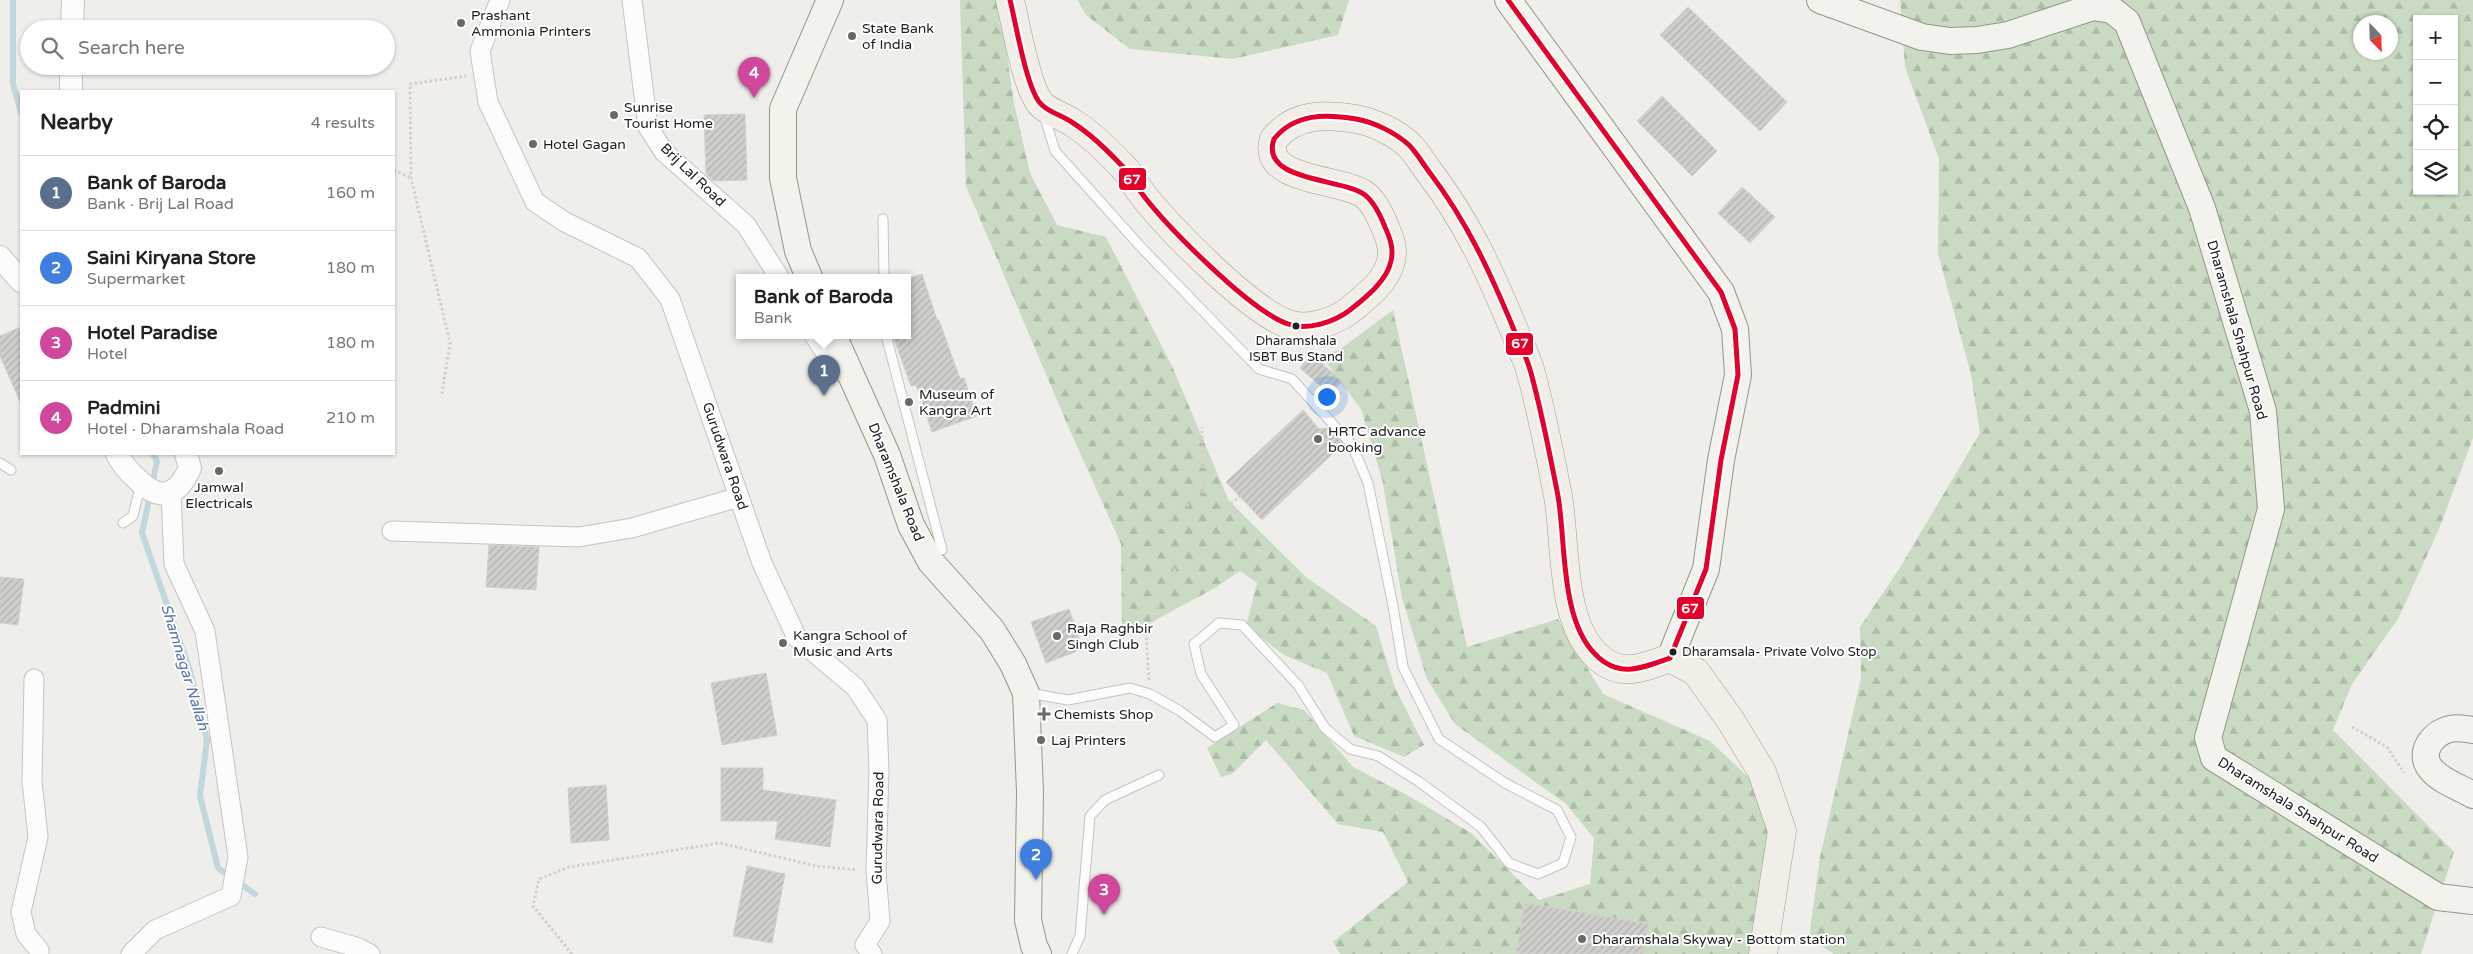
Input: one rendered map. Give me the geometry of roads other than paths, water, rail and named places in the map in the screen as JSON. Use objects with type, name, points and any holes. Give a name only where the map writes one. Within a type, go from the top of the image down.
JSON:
[{"type":"main road","points":[[808,274],[798,251],[783,178],[783,109],[830,0]]},
{"type":"main road","points":[[1010,0],[1028,75],[1040,104],[1074,123],[1126,170],[1140,192],[1176,232],[1247,300],[1289,324],[1323,325],[1341,317],[1377,285],[1391,262],[1392,252],[1390,239],[1381,216],[1365,195],[1336,183],[1308,178],[1286,170],[1280,166],[1272,153],[1274,139],[1292,123],[1309,118],[1333,115],[1360,120],[1389,131],[1409,145],[1452,205],[1486,263],[1531,371],[1558,498],[1566,585],[1578,626],[1594,654],[1612,668],[1636,670],[1670,658],[1696,672],[1731,721],[1762,772],[1782,831],[1763,954]]},
{"type":"main road","points":[[1508,0],[1721,292],[1735,329],[1738,375],[1721,460],[1706,569],[1670,658]]},
{"type":"main road","name":"Dharamshala Shahpur Road","points":[[1820,0],[1922,37],[1950,41],[1977,40],[2008,35],[2093,7],[2112,10],[2127,22],[2202,208],[2264,411],[2271,509],[2208,738],[2214,758],[2438,898],[2473,901]]},
{"type":"main road","name":"Dharamshala Road","points":[[835,339],[887,456],[911,525],[931,562],[992,630],[1013,664],[1026,693]]},
{"type":"main road","points":[[1026,693],[1030,792],[1028,920],[1034,946],[1038,954]]},
{"type":"main road","points":[[2471,791],[2433,772],[2425,759],[2425,752],[2432,739],[2447,730],[2459,728],[2473,730]]},
{"type":"street","points":[[72,20],[73,0]]},
{"type":"street","name":"Gurudwara Road","points":[[500,0],[480,51],[488,102],[535,202],[565,222],[638,258],[670,299],[762,563],[797,638],[855,687],[877,720],[880,770],[876,871],[880,921],[865,945],[872,954]]},
{"type":"street","name":"Brij Lal Road","points":[[632,0],[648,127],[664,152],[746,224],[777,274]]},
{"type":"street","points":[[71,75],[71,90]]},
{"type":"street","points":[[0,257],[20,280]]},
{"type":"street","points":[[816,339],[827,356],[852,380]]},
{"type":"street","points":[[118,455],[122,464],[156,490],[174,564],[205,631],[238,857],[231,896],[155,930],[131,954]]},
{"type":"street","points":[[156,490],[183,484],[190,468],[186,455]]},
{"type":"street","points":[[392,531],[578,537],[632,528],[739,497]]},
{"type":"street","points":[[34,679],[32,780],[38,837],[21,912],[26,934],[39,950],[39,954]]},
{"type":"street","points":[[321,937],[359,948],[370,954]]},
{"type":"lane","points":[[1026,693],[1068,700],[1130,688],[1150,694],[1180,711],[1215,737],[1234,725],[1202,674],[1194,644],[1219,623],[1242,625],[1298,685],[1325,728],[1350,749],[1378,756],[1418,781],[1480,827],[1509,863],[1538,874],[1563,863],[1571,837],[1557,810],[1505,783],[1438,739],[1403,667],[1393,606],[1368,483],[1352,445],[1292,379],[1259,369],[1140,246],[1055,151],[1040,104]]},
{"type":"lane","points":[[883,219],[884,274]]},
{"type":"lane","points":[[887,339],[942,550]]},
{"type":"lane","points":[[0,463],[11,470]]},
{"type":"lane","points":[[123,523],[133,516],[156,490]]},
{"type":"lane","points":[[1072,954],[1080,936],[1090,816],[1105,800],[1159,775]]},
{"type":"waterway","name":"Shamnagar Nallah","points":[[13,0],[13,84],[20,109]]},
{"type":"waterway","name":"Shamnagar Nallah","points":[[152,485],[157,461],[154,455]]},
{"type":"waterway","name":"Shamnagar Nallah","points":[[150,495],[142,533],[190,671],[207,740],[200,796],[218,868],[255,894]]},
{"type":"place","name":"Prashant Ammonia Printers","points":[[461,23]]},
{"type":"place","name":"State Bank of India","points":[[852,36]]},
{"type":"place","name":"Padmini","points":[[754,98]]},
{"type":"place","name":"Sunrise Tourist Home","points":[[614,115]]},
{"type":"place","name":"Hotel Gagan","points":[[533,144]]},
{"type":"place","name":"Dharamshala ISBT Bus Stand","points":[[1296,326]]},
{"type":"place","name":"Bank of Baroda","points":[[824,396]]},
{"type":"place","name":"Museum of Kangra Art","points":[[909,402]]},
{"type":"place","name":"HRTC advance booking","points":[[1318,439]]},
{"type":"place","name":"Jamwal Electricals","points":[[219,471]]},
{"type":"place","name":"Raja Raghbir Singh Club","points":[[1057,636]]},
{"type":"place","name":"Kangra School of Music and Arts","points":[[783,643]]},
{"type":"place","name":"Dharamsala- Private Volvo Stop","points":[[1673,652]]},
{"type":"place","name":"Chemists Shop","points":[[1044,714]]},
{"type":"place","name":"Laj Printers","points":[[1041,740]]},
{"type":"place","name":"Saini Kiryana Store","points":[[1036,880]]},
{"type":"place","name":"Hotel Paradise","points":[[1104,915]]},
{"type":"place","name":"Dharamshala Skyway - Bottom station","points":[[1582,939]]}]
